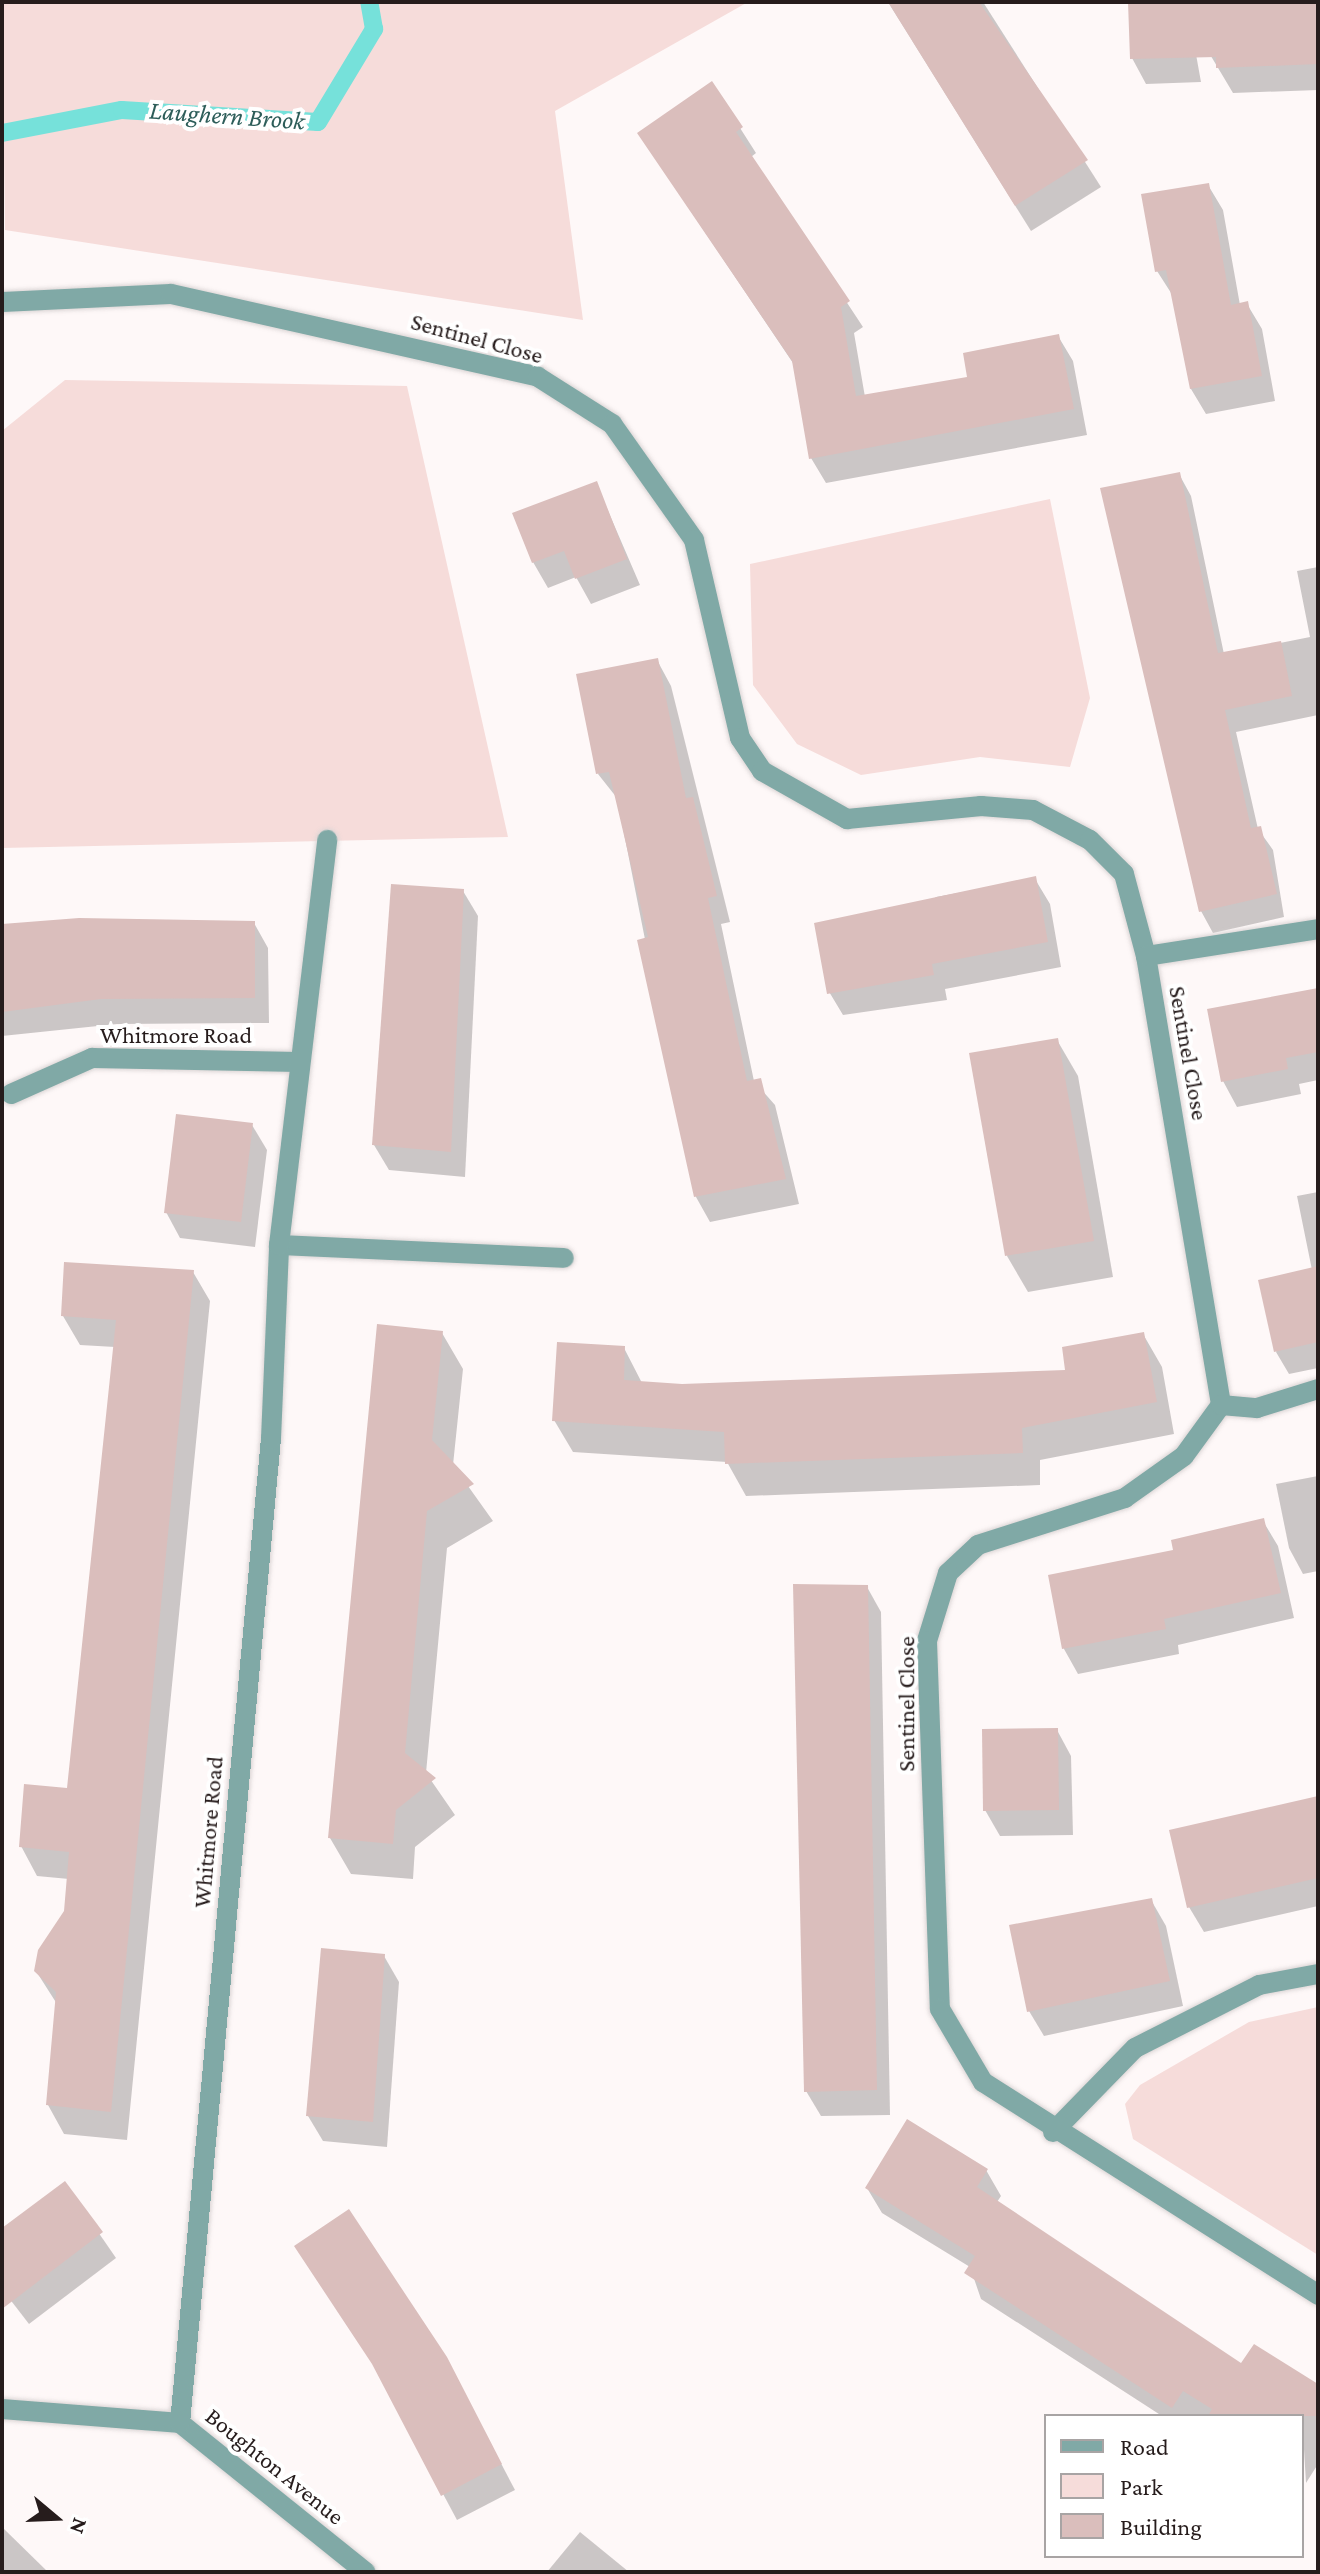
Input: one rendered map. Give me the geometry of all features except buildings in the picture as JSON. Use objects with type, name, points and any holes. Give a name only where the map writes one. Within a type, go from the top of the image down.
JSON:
[{"type":"street","name":"Sentinel Close","points":[[2,302],[171,294],[538,377],[612,424],[694,540],[740,738],[762,771],[847,819],[981,806],[1033,810],[1090,840],[1124,874],[1146,956],[1221,1405],[1184,1456],[1125,1498],[978,1545],[948,1573],[927,1641],[940,2009],[983,2082],[1053,2132],[1318,2295]]},
{"type":"street","name":"Whitmore Road","points":[[180,2423],[271,1439],[279,1245],[327,840]]},
{"type":"street","points":[[1146,956],[1318,929]]},
{"type":"street","name":"Whitmore Road","points":[[11,1094],[92,1058],[299,1062]]},
{"type":"street","points":[[279,1245],[564,1258]]},
{"type":"street","points":[[1221,1405],[1257,1408],[1318,1389]]},
{"type":"street","points":[[1053,2132],[1135,2048],[1259,1985],[1318,1974]]},
{"type":"street","name":"Boughton Avenue","points":[[2,2409],[180,2423],[365,2572]]},
{"type":"green space","points":[[2,2],[748,2],[555,111],[583,320],[5,230]]},
{"type":"green space","points":[[65,380],[407,386],[508,837],[2,848],[2,431]]},
{"type":"green space","points":[[1050,499],[1090,698],[1070,767],[980,757],[861,775],[797,744],[753,685],[750,564]]},
{"type":"green space","points":[[1318,2007],[1318,2255],[1133,2139],[1125,2104],[1140,2085],[1249,2022]]},
{"type":"waterway","name":"Laughern Brook","points":[[2,133],[122,110],[318,122],[374,29],[369,2]]}]
